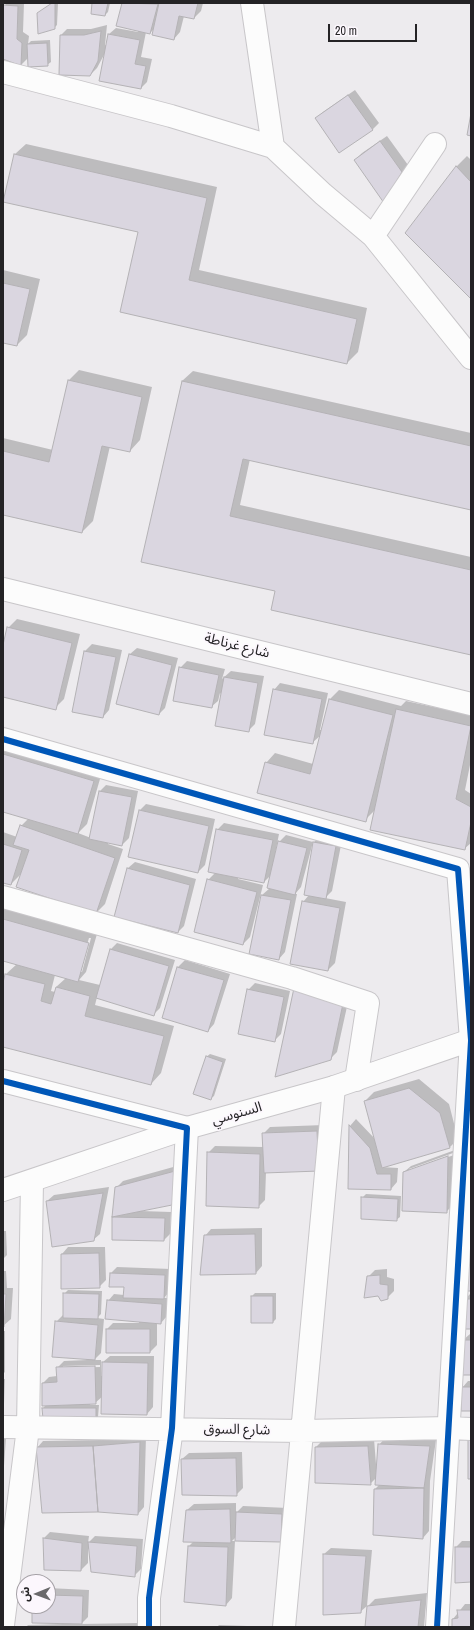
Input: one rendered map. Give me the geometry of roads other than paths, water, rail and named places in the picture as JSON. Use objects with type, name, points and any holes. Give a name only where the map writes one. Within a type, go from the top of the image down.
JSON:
[{"type":"street","points":[[249,4],[273,147]]},
{"type":"street","points":[[3,72],[172,116],[273,147],[323,194],[373,236],[471,358]]},
{"type":"street","points":[[373,236],[435,144]]},
{"type":"street","name":"شارع غرناطة","points":[[3,588],[471,704]]},
{"type":"street","points":[[3,739],[458,869],[471,1040],[437,1627]]},
{"type":"street","points":[[3,897],[292,978],[368,1003],[356,1080]]},
{"type":"street","name":"السنوسي","points":[[3,1190],[187,1128],[356,1080],[471,1040]]},
{"type":"street","points":[[3,1081],[187,1128],[172,1428],[149,1598],[149,1627]]},
{"type":"street","points":[[284,1627],[334,1087]]},
{"type":"street","points":[[3,1625],[28,1428],[32,1181]]},
{"type":"street","name":"شارع السوق","points":[[3,1427],[172,1428],[303,1431],[449,1428],[471,1430]]}]
